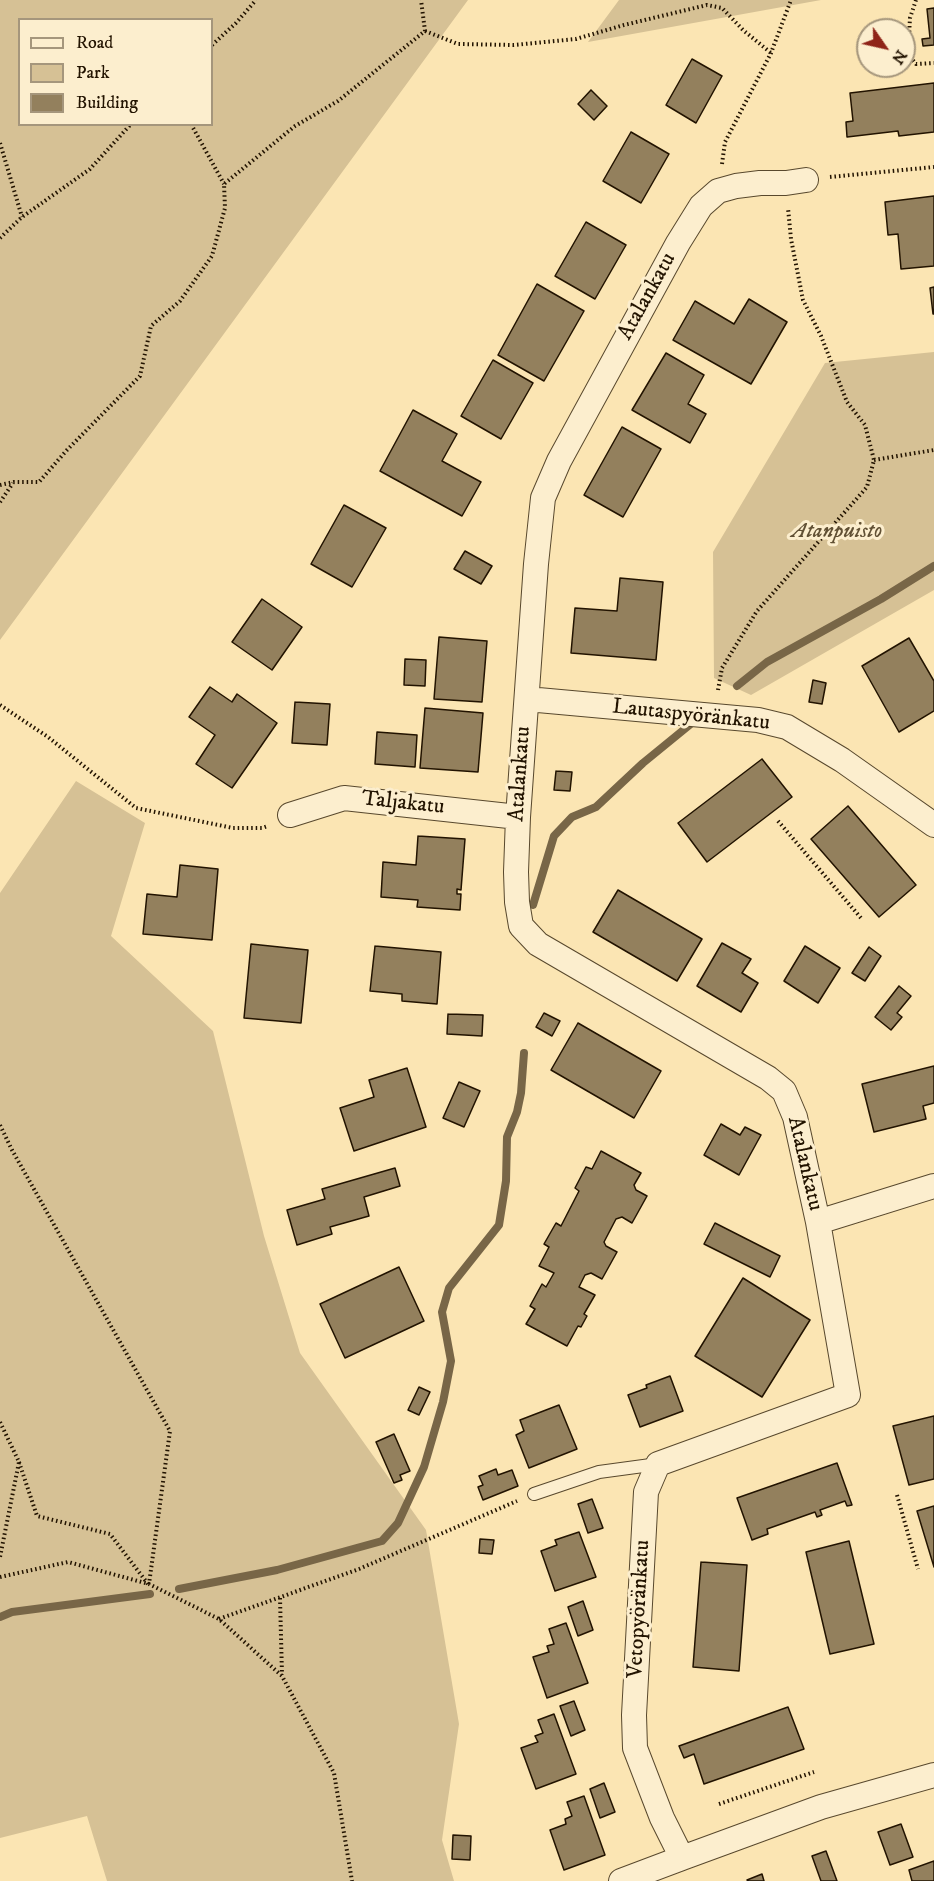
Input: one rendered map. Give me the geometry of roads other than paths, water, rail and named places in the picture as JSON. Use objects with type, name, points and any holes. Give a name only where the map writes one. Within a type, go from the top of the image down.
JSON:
[{"type":"street","name":"Atalankatu","points":[[796,181],[736,186],[718,191],[701,206],[678,243],[559,460],[543,498],[536,564],[518,817],[516,872],[522,926],[538,944],[768,1078],[784,1091],[795,1117],[818,1222],[934,1186]]},
{"type":"street","name":"Lautaspyöränkatu","points":[[527,699],[758,720],[787,727],[842,760],[934,825]]},
{"type":"street","name":"Taljakatu","points":[[290,815],[344,798],[518,817]]},
{"type":"street","points":[[658,1464],[848,1395],[818,1222]]},
{"type":"street","name":"Vetopyöränkatu","points":[[658,1464],[646,1492],[634,1715],[635,1748],[662,1818],[682,1858]]},
{"type":"street","points":[[621,1881],[821,1807],[934,1775]]},
{"type":"lane","points":[[534,1494],[599,1472],[658,1464]]},
{"type":"waterway","points":[[737,686],[767,662],[881,599],[934,566]]},
{"type":"waterway","points":[[533,905],[554,836],[572,817],[596,807],[643,763],[692,723]]},
{"type":"waterway","points":[[179,1589],[277,1570],[382,1541],[398,1523],[424,1467],[443,1402],[451,1361],[442,1312],[449,1288],[499,1225],[506,1181],[507,1137],[517,1112],[521,1093],[524,1053]]},
{"type":"waterway","points":[[0,1617],[12,1612],[150,1594]]},
{"type":"park label","name":"Atanpuisto","points":[[837,532]]}]
